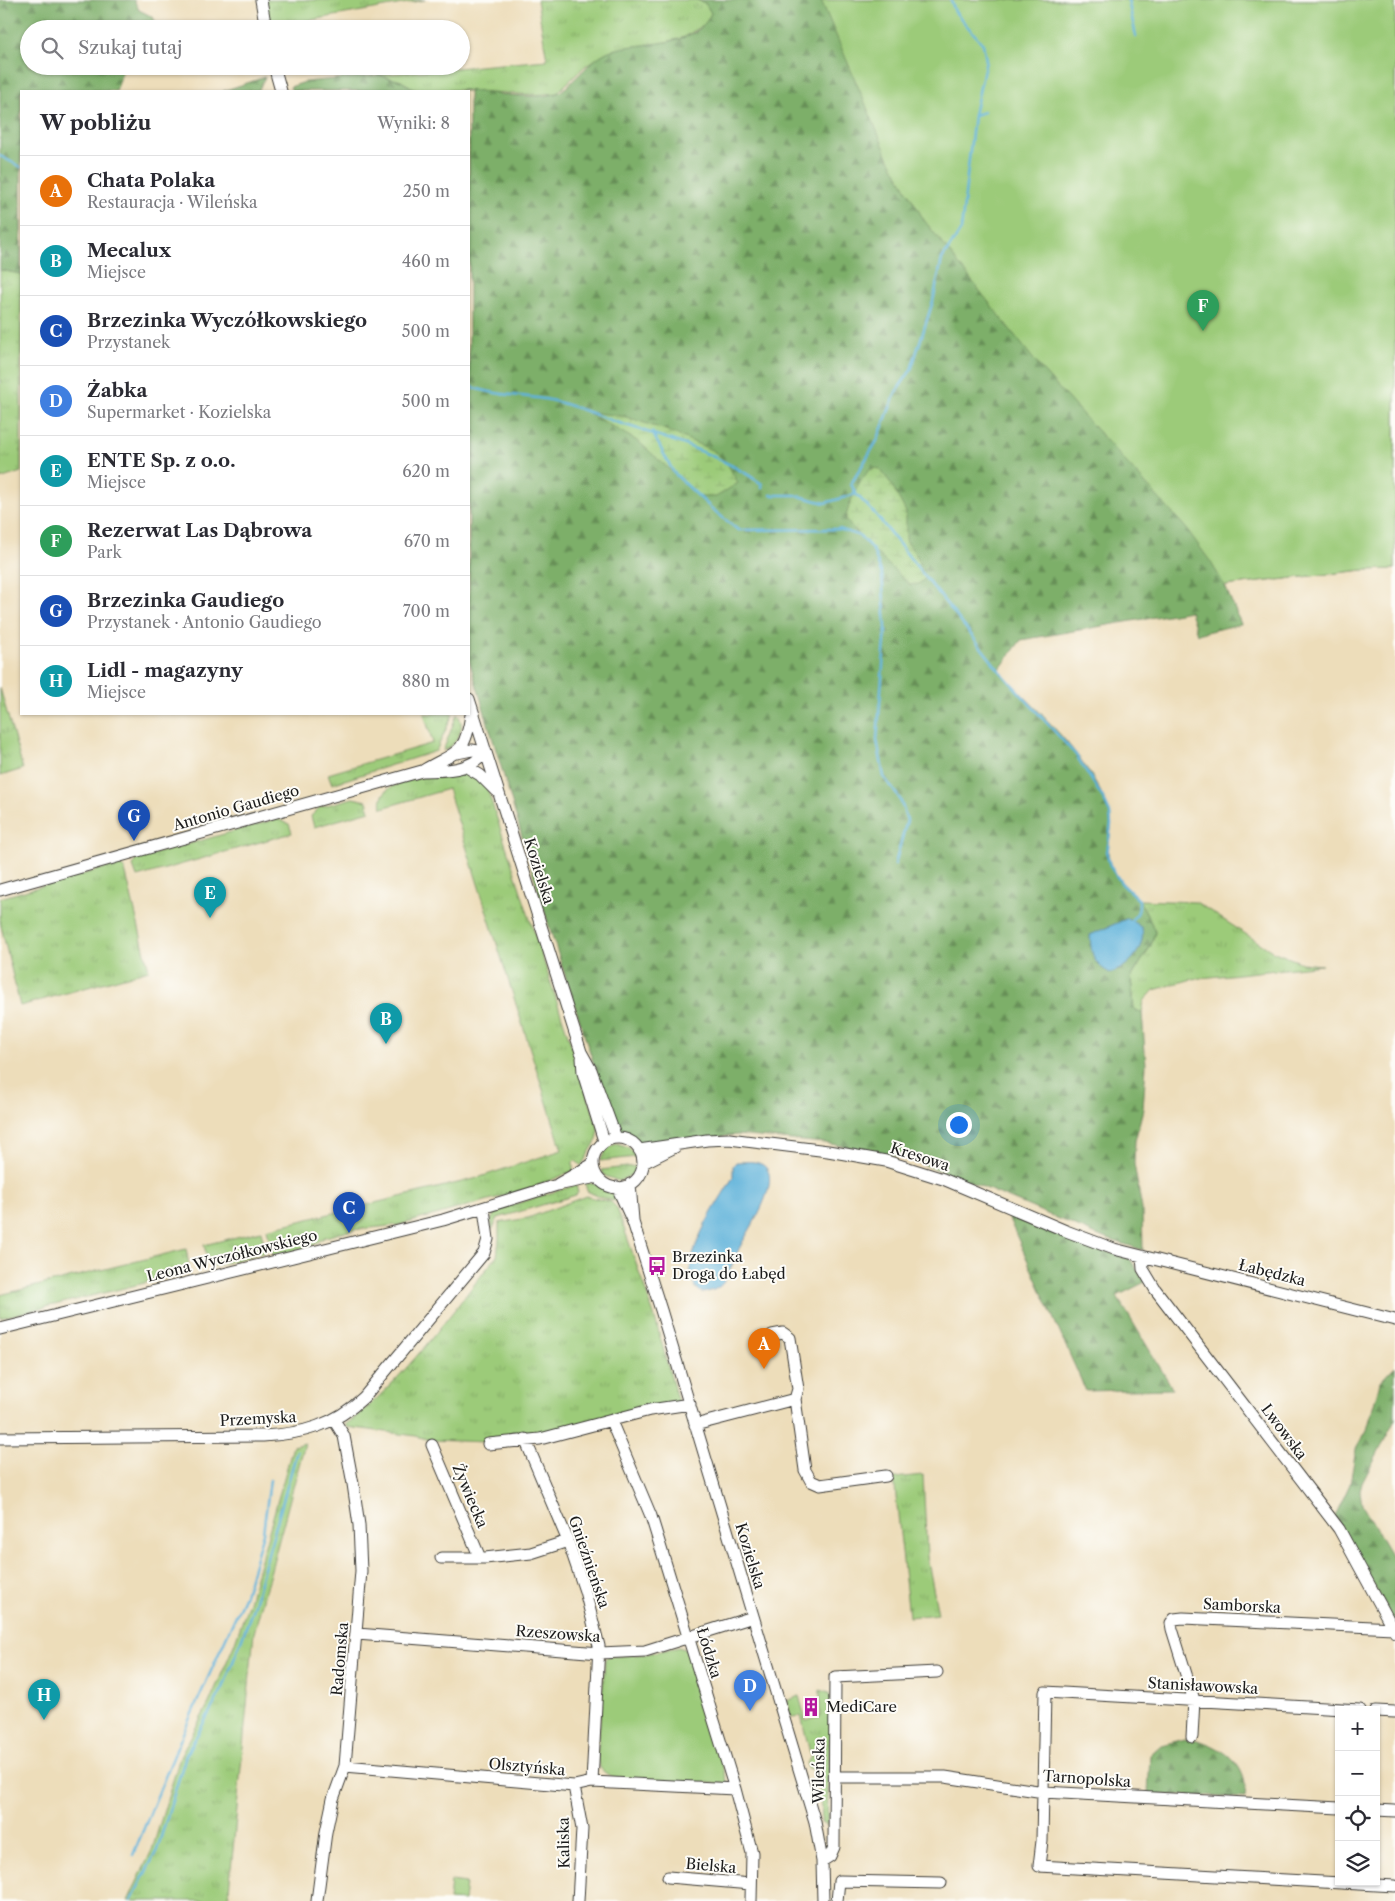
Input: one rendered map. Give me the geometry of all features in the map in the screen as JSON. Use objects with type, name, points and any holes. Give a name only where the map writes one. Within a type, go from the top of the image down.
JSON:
[{"type":"street","points":[[261,0],[264,20]]},
{"type":"street","points":[[277,75],[281,90]]},
{"type":"street","name":"Kozielska","points":[[470,703],[581,1052],[584,1074],[604,1141]]},
{"type":"street","points":[[457,753],[468,737],[472,711]]},
{"type":"street","name":"Antonio Gaudiego","points":[[0,890],[422,771],[457,753],[477,750],[485,752],[478,761],[464,766],[441,771],[422,771]]},
{"type":"street","points":[[464,766],[480,774],[498,794]]},
{"type":"street","name":"Kozielska","points":[[581,1052],[591,1070],[616,1138]]},
{"type":"street","points":[[616,1138],[631,1142],[640,1150],[643,1163],[639,1176],[630,1184],[617,1188],[606,1184],[597,1177],[593,1164],[595,1153],[604,1141],[616,1138]]},
{"type":"street","name":"Kresowa","points":[[640,1150],[677,1146],[707,1140],[728,1139],[828,1151],[886,1161],[943,1179],[1087,1240],[1142,1256]]},
{"type":"street","name":"Kresowa","points":[[643,1163],[677,1146]]},
{"type":"street","name":"Leona Wyczółkowskiego","points":[[557,1185],[593,1164]]},
{"type":"street","name":"Leona Wyczółkowskiego","points":[[0,1329],[484,1209],[557,1185],[597,1177]]},
{"type":"street","name":"Kozielska","points":[[630,1184],[633,1222]]},
{"type":"street","name":"Kozielska","points":[[617,1188],[633,1222],[690,1404],[815,1822],[822,1860],[823,1901]]},
{"type":"street","name":"Przemyska","points":[[0,1438],[263,1436],[304,1432],[334,1420],[356,1404],[371,1388],[484,1253],[488,1239],[484,1209]]},
{"type":"street","name":"Łabędzka","points":[[1142,1256],[1395,1320]]},
{"type":"street","name":"Lwowska","points":[[1142,1256],[1143,1270],[1155,1289],[1339,1529],[1394,1630]]},
{"type":"street","points":[[772,1335],[783,1332],[790,1338],[798,1389],[795,1398],[805,1470],[808,1478],[814,1484],[820,1485],[886,1476]]},
{"type":"street","points":[[696,1425],[795,1398]]},
{"type":"street","points":[[488,1444],[540,1439],[659,1409],[690,1404]]},
{"type":"street","name":"Radomska","points":[[318,1901],[326,1832],[333,1799],[345,1766],[361,1571],[359,1526],[344,1436],[334,1420]]},
{"type":"street","name":"Łódzka","points":[[611,1421],[650,1516],[735,1790],[750,1842],[751,1901]]},
{"type":"street","name":"Gnieźnieńska","points":[[525,1439],[568,1541],[585,1591],[600,1653],[592,1782]]},
{"type":"street","name":"Żywiecka","points":[[432,1445],[480,1558]]},
{"type":"street","points":[[441,1558],[480,1558],[531,1553],[568,1541]]},
{"type":"street","name":"Rzeszowska","points":[[357,1634],[600,1653],[645,1651],[753,1617]]},
{"type":"street","name":"Samborska","points":[[1194,1700],[1172,1629],[1172,1623],[1178,1618],[1394,1630]]},
{"type":"street","name":"Wileńska","points":[[822,1860],[830,1856],[834,1847],[835,1677],[937,1672]]},
{"type":"street","name":"Stanisławowska","points":[[1044,1792],[1045,1692],[1335,1708]]},
{"type":"street","points":[[1192,1737],[1194,1700]]},
{"type":"street","points":[[1380,1711],[1395,1712]]},
{"type":"street","points":[[594,1760],[597,1770],[614,1783]]},
{"type":"street","name":"Olsztyńska","points":[[345,1766],[574,1786],[592,1782],[735,1790]]},
{"type":"street","name":"Tarnopolska","points":[[835,1777],[945,1777],[1044,1792],[1335,1808]]},
{"type":"street","name":"Kaliska","points":[[574,1786],[582,1829],[578,1901]]},
{"type":"street","points":[[1044,1792],[1039,1866],[1395,1886]]},
{"type":"street","points":[[1380,1810],[1395,1811]]},
{"type":"street","name":"Bielska","points":[[668,1877],[751,1884]]},
{"type":"street","points":[[837,1901],[839,1881],[941,1882]]},
{"type":"green space","points":[[0,0],[134,0],[139,10],[153,17],[154,20],[20,20],[20,75],[121,75],[116,90],[20,90],[20,274],[0,270]]},
{"type":"green space","points":[[261,0],[425,0],[311,20],[268,20]]},
{"type":"green space","points":[[537,0],[697,0],[705,3],[712,13],[708,22],[685,37],[663,43],[612,50],[585,66],[557,93],[533,95],[470,90],[416,90],[401,81],[377,75],[470,75],[470,67],[547,60]]},
{"type":"green space","points":[[697,0],[1395,0],[1395,569],[1363,570],[1225,586],[1241,624],[1197,634],[1190,611],[1021,640],[999,670],[1076,753],[1089,772],[1100,791],[1111,818],[1108,853],[1111,867],[1117,877],[1140,902],[1155,932],[1151,945],[1131,978],[1134,1009],[1142,1013],[1146,1065],[1143,1109],[1135,1141],[1134,1164],[1142,1209],[1143,1250],[1104,1238],[983,1187],[904,1157],[825,1143],[737,1135],[643,1145],[620,1132],[613,1123],[549,926],[470,663],[470,91],[521,96],[555,94],[567,86],[596,59],[612,50],[668,42],[694,33],[704,25],[711,13],[705,3]]},
{"type":"green space","points":[[821,0],[1395,0],[1395,569],[1363,570],[1225,586],[1210,561],[1186,528],[1042,370],[924,220],[889,159]]},
{"type":"green space","points":[[379,75],[401,81],[416,90],[292,90],[290,87],[305,82]]},
{"type":"green space","points":[[265,77],[258,90],[226,90]]},
{"type":"green space","points":[[0,270],[20,274],[20,472],[0,479]]},
{"type":"green space","points":[[587,412],[623,416],[666,430],[714,451],[727,463],[738,483],[716,497],[700,497],[639,442]]},
{"type":"green space","points":[[873,468],[880,469],[890,482],[906,512],[906,540],[917,556],[925,579],[918,584],[910,585],[870,547],[846,520],[855,491],[864,476]]},
{"type":"green space","points":[[0,688],[23,769],[0,776]]},
{"type":"green space","points":[[424,715],[453,715],[436,751],[332,784],[328,774],[433,743]]},
{"type":"green space","points":[[458,715],[461,724],[459,735],[452,745],[443,751]]},
{"type":"green space","points":[[455,771],[466,772],[486,785],[599,1130],[597,1140],[581,1166],[576,1161],[573,1162],[573,1171],[532,1188],[399,1225],[352,1230],[325,1237],[309,1248],[273,1255],[267,1229],[474,1179],[562,1150],[448,789],[382,808],[383,796],[390,788],[407,781]]},
{"type":"green space","points":[[353,798],[367,801],[370,811],[314,827],[311,816],[320,807]]},
{"type":"green space","points":[[277,819],[289,824],[292,833],[137,877],[133,866],[136,859]]},
{"type":"green space","points":[[119,864],[124,868],[126,874],[149,970],[20,1006],[0,922],[0,898]]},
{"type":"green space","points":[[1139,900],[1196,902],[1272,951],[1302,963],[1322,965],[1192,979],[1154,990],[1144,1001],[1142,1013],[1134,1009],[1131,978],[1151,945],[1155,932]]},
{"type":"green space","points":[[616,1144],[629,1148],[636,1157],[600,1161],[607,1148]]},
{"type":"green space","points":[[636,1166],[633,1174],[619,1181],[605,1176],[601,1170]]},
{"type":"green space","points":[[585,1183],[595,1184],[604,1188],[619,1201],[594,1195],[587,1191]]},
{"type":"green space","points":[[576,1185],[578,1193],[576,1195],[498,1218],[492,1230],[491,1220],[497,1210]]},
{"type":"green space","points":[[586,1196],[611,1202],[617,1208],[654,1315],[678,1403],[543,1436],[487,1442],[430,1440],[416,1436],[347,1427],[345,1425],[386,1389],[426,1346],[497,1256],[499,1223],[528,1218]]},
{"type":"green space","points":[[1005,1210],[1076,1241],[1130,1259],[1145,1282],[1117,1296],[1173,1389],[1086,1391]]},
{"type":"green space","points":[[261,1231],[266,1252],[214,1266],[208,1261],[204,1245]]},
{"type":"green space","points":[[186,1249],[189,1265],[186,1273],[0,1318],[0,1295]]},
{"type":"green space","points":[[1395,1366],[1395,1420],[1362,1483],[1360,1491],[1362,1505],[1395,1561],[1395,1624],[1335,1516],[1350,1484],[1356,1449],[1367,1430],[1380,1382]]},
{"type":"green space","points":[[305,1443],[254,1633],[228,1901],[128,1901],[152,1850],[180,1757],[209,1703],[234,1645],[249,1602],[293,1446]]},
{"type":"green space","points":[[923,1475],[927,1556],[938,1614],[909,1617],[894,1478]]},
{"type":"green space","points":[[679,1647],[688,1651],[728,1784],[615,1778],[609,1775],[601,1769],[597,1760],[605,1659],[607,1657],[646,1654]]},
{"type":"green space","points":[[820,1690],[829,1693],[831,1699],[827,1826],[821,1823],[822,1807],[815,1770],[808,1768],[806,1763],[811,1757],[801,1716],[791,1717],[787,1701],[799,1696],[806,1721],[820,1717]]},
{"type":"green space","points":[[1189,1738],[1211,1745],[1230,1757],[1243,1775],[1245,1798],[1148,1794],[1150,1755],[1161,1745]]},
{"type":"green space","points":[[451,1881],[466,1883],[464,1901],[449,1900]]},
{"type":"water","points":[[1128,918],[1142,928],[1143,935],[1139,950],[1124,967],[1110,973],[1096,962],[1091,948],[1090,935]]},
{"type":"water","points":[[736,1162],[760,1163],[768,1172],[770,1181],[763,1204],[725,1280],[716,1289],[703,1293],[694,1284],[691,1271],[693,1256],[698,1239],[706,1223],[733,1177],[733,1166]]},
{"type":"waterway","points":[[856,494],[851,484],[877,441],[896,392],[911,370],[933,301],[942,259],[961,230],[974,115],[986,60],[983,44],[955,12],[951,0]]},
{"type":"waterway","points":[[1128,0],[1136,36]]},
{"type":"waterway","points":[[974,115],[984,112]]},
{"type":"waterway","points":[[0,156],[20,166]]},
{"type":"waterway","points":[[470,386],[490,392],[562,403],[673,440],[728,463],[762,484],[762,488]]},
{"type":"waterway","points":[[652,432],[674,473],[711,508],[738,530],[839,529],[860,536],[873,550],[882,575],[886,628],[877,740],[884,777],[900,799],[907,820],[895,864]]},
{"type":"waterway","points":[[771,495],[795,495],[825,503],[856,494],[876,515],[999,670],[1076,755],[1103,798],[1110,813],[1111,824],[1107,854],[1110,866],[1122,884],[1139,900],[1138,911],[1132,919]]},
{"type":"waterway","points":[[131,1901],[157,1850],[186,1755],[223,1688],[238,1649],[252,1611],[297,1451]]},
{"type":"waterway","points":[[133,1855],[181,1738],[245,1595],[263,1533],[270,1480]]},
{"type":"place","name":"Rezerwat Las Dąbrowa","points":[[1203,331]]},
{"type":"place","name":"Brzezinka Gaudiego","points":[[134,841]]},
{"type":"place","name":"ENTE Sp. z o.o.","points":[[210,918]]},
{"type":"place","name":"Mecalux","points":[[386,1044]]},
{"type":"place","name":"Brzezinka Wyczółkowskiego","points":[[349,1233]]},
{"type":"place","name":"Brzezinka Droga do Łabęd","points":[[657,1266]]},
{"type":"place","name":"Chata Polaka","points":[[764,1369]]},
{"type":"place","name":"MediCare","points":[[811,1707]]},
{"type":"place","name":"Żabka","points":[[750,1711]]},
{"type":"place","name":"Lidl - magazyny","points":[[44,1720]]}]
